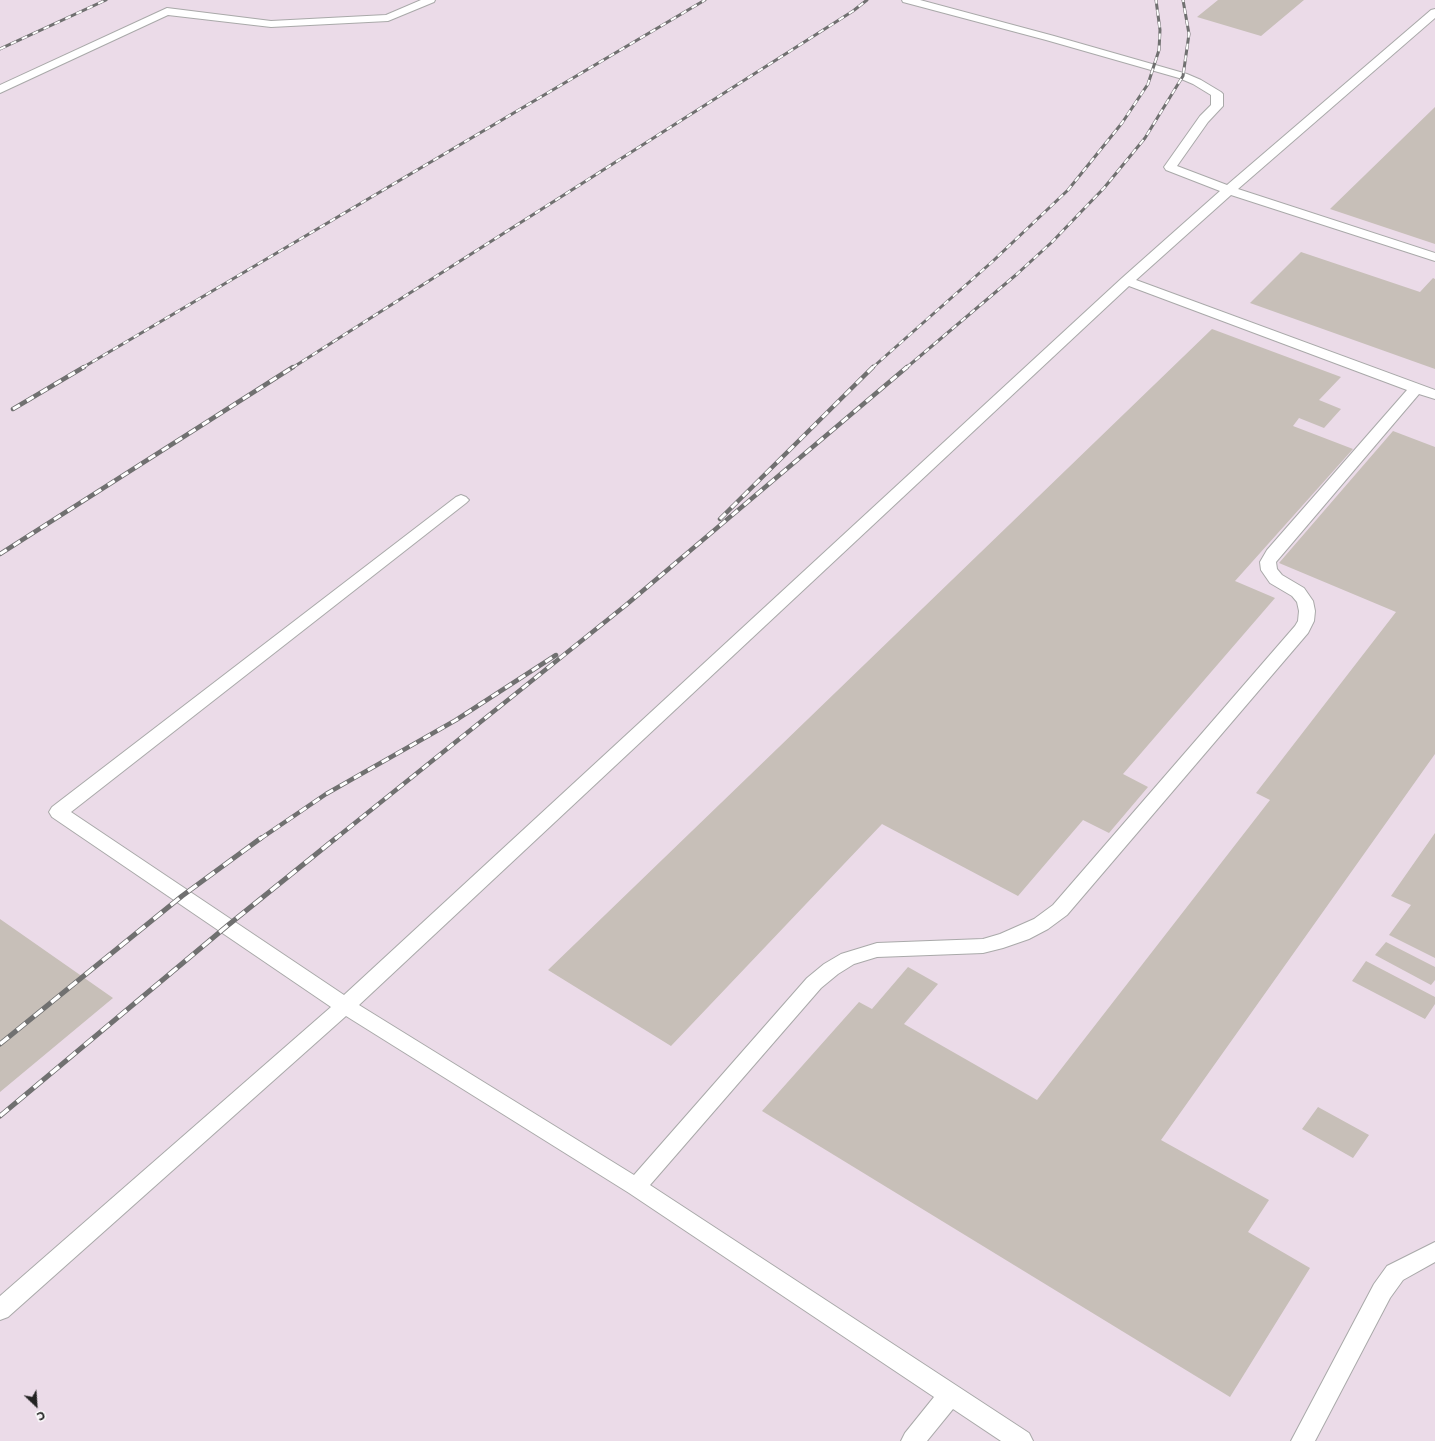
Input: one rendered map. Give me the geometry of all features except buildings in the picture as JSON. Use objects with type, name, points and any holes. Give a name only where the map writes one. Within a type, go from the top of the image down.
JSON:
[{"type":"lane","points":[[0,89],[167,11],[271,24],[388,18],[430,0]]},
{"type":"lane","points":[[907,0],[1102,53],[1198,82],[1217,94],[1216,106],[1204,119],[1170,167],[1229,190],[1435,257]]},
{"type":"lane","points":[[0,1310],[345,1006],[1127,281],[1229,190],[1435,12]]},
{"type":"lane","points":[[1127,281],[1435,395]]},
{"type":"lane","points":[[636,1187],[814,982],[832,969],[848,959],[877,950],[982,946],[1022,934],[1034,928],[1060,910],[1302,630],[1306,621],[1307,611],[1304,601],[1298,592],[1276,579],[1269,570],[1268,562],[1273,554],[1416,388]]},
{"type":"lane","points":[[461,500],[58,812],[345,1006],[636,1187],[1021,1441]]},
{"type":"lane","points":[[1302,1441],[1382,1290],[1395,1273],[1435,1251]]},
{"type":"lane","points":[[914,1441],[950,1395]]},
{"type":"shaded area","points":[[0,0],[1435,0],[1435,1441],[0,1441]]},
{"type":"railway","points":[[0,49],[106,0]]},
{"type":"railway","points":[[82,368],[705,0]]},
{"type":"railway","points":[[292,368],[853,11],[867,0]]},
{"type":"railway","points":[[872,368],[993,261],[1068,190],[1122,123],[1148,84],[1159,50],[1160,30],[1156,0]]},
{"type":"railway","points":[[906,368],[1017,274],[1052,242],[1104,188],[1145,138],[1183,76],[1189,34],[1183,0]]},
{"type":"railway","points":[[13,409],[84,367]]},
{"type":"railway","points":[[0,554],[293,367]]},
{"type":"railway","points":[[720,519],[873,367]]},
{"type":"railway","points":[[335,839],[626,605],[907,367]]},
{"type":"railway","points":[[260,839],[326,794],[456,720],[556,655]]},
{"type":"railway","points":[[0,1044],[182,896],[261,838]]},
{"type":"railway","points":[[0,1116],[227,926],[336,838]]}]
